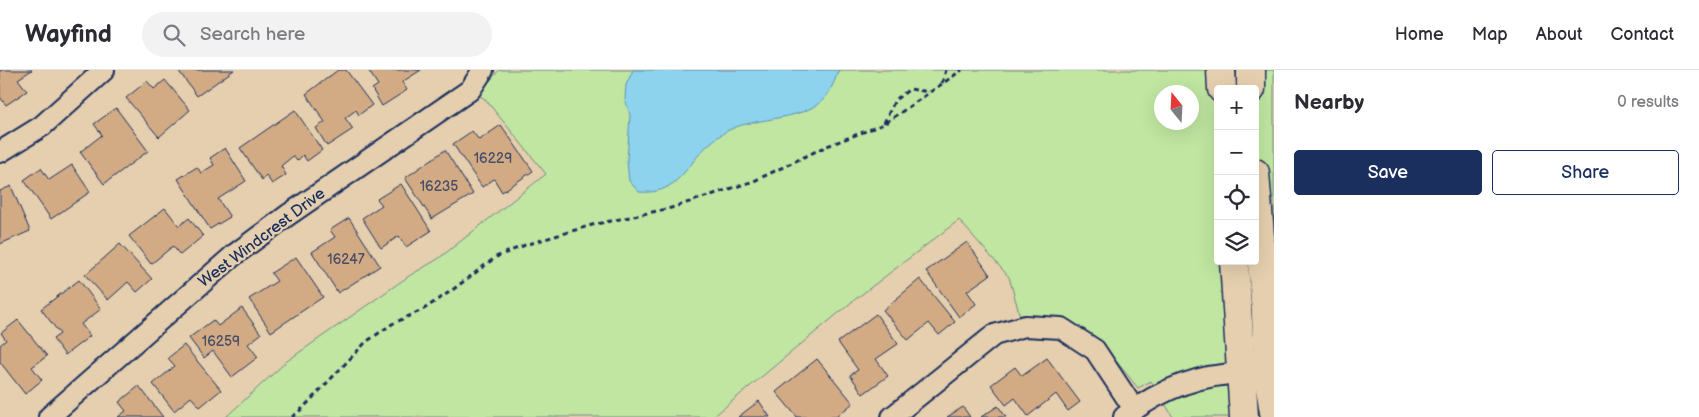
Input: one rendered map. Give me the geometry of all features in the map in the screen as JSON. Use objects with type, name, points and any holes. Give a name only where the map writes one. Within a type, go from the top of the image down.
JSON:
[{"type":"street","points":[[0,152],[42,126],[104,70]]},
{"type":"street","name":"West Windcrest Drive","points":[[49,417],[234,255],[288,215],[470,90],[483,70]]},
{"type":"street","points":[[1221,70],[1222,85]]},
{"type":"street","points":[[1251,70],[1251,85]]},
{"type":"street","points":[[1255,175],[1266,312],[1268,375],[1274,412]]},
{"type":"street","points":[[1234,265],[1244,417]]},
{"type":"street","points":[[892,417],[994,335],[1025,326],[1061,328],[1095,350],[1129,413],[1167,389],[1194,379],[1241,373],[1268,375]]},
{"type":"path","points":[[942,84],[946,70]]},
{"type":"path","points":[[292,417],[366,342],[392,324],[424,309],[452,291],[496,257],[524,245],[592,225],[671,208],[754,181],[827,146],[884,124],[962,70]]},
{"type":"path","points":[[884,124],[895,100],[910,89],[930,92]]},
{"type":"green space","points":[[499,70],[1274,70],[1274,417],[1173,417],[1151,381],[1138,388],[1114,358],[1088,334],[1074,325],[1058,319],[1040,315],[1020,316],[1009,277],[959,220],[853,301],[713,417],[226,417],[287,361],[409,276],[438,259],[546,174],[485,99],[478,95]]},
{"type":"water","points":[[633,70],[839,70],[828,94],[819,103],[795,114],[753,122],[729,130],[707,146],[684,173],[670,185],[661,190],[639,192],[629,181],[627,161],[630,115],[625,99],[626,85]]},
{"type":"building","points":[[0,70],[32,70],[18,79],[27,91],[6,105],[0,97]]},
{"type":"building","points":[[178,70],[234,70],[197,96]]},
{"type":"building","points":[[338,70],[346,70],[372,105],[359,115],[356,110],[345,118],[353,129],[327,146],[316,128],[325,122],[306,94]]},
{"type":"building","points":[[368,70],[421,70],[402,82],[407,90],[382,106],[372,89],[378,85]]},
{"type":"building","points":[[165,80],[190,110],[159,137],[126,98],[147,81],[154,89]]},
{"type":"building","points":[[116,108],[148,151],[104,184],[80,152],[102,135],[94,124]]},
{"type":"building","points":[[295,110],[322,150],[307,161],[303,155],[297,161],[293,156],[281,166],[286,175],[272,184],[266,175],[262,180],[240,148]]},
{"type":"building","points":[[501,125],[533,171],[502,192],[494,179],[482,187],[453,144],[472,131],[479,140]]},
{"type":"building","points":[[225,148],[246,181],[218,199],[230,217],[210,229],[178,179],[197,167],[201,173],[214,165],[210,158]]},
{"type":"building","points":[[445,150],[473,194],[432,219],[405,178]]},
{"type":"building","points":[[72,165],[90,192],[51,219],[24,180],[41,168],[49,180]]},
{"type":"building","points":[[401,184],[431,231],[406,247],[399,236],[381,248],[362,218],[382,205],[377,199]]},
{"type":"building","points":[[11,186],[30,231],[0,244],[0,191]]},
{"type":"building","points":[[165,208],[179,226],[189,218],[203,236],[180,255],[173,246],[151,264],[129,236]]},
{"type":"building","points":[[349,218],[380,266],[338,293],[312,252],[335,237],[330,230]]},
{"type":"building","points":[[967,242],[990,275],[967,291],[976,304],[959,317],[926,271]]},
{"type":"building","points":[[120,244],[152,279],[137,292],[128,282],[108,300],[85,275]]},
{"type":"building","points":[[296,257],[323,297],[271,332],[249,299],[277,281],[271,273]]},
{"type":"building","points":[[920,279],[955,322],[939,335],[929,323],[908,340],[883,310]]},
{"type":"building","points":[[79,280],[101,309],[81,324],[90,336],[65,355],[53,339],[60,334],[41,309]]},
{"type":"building","points":[[242,308],[261,334],[248,344],[258,357],[232,377],[213,351],[204,358],[189,338],[213,320],[218,326]]},
{"type":"building","points":[[876,314],[898,344],[876,359],[888,376],[863,394],[850,375],[858,370],[838,342]]},
{"type":"building","points":[[18,320],[47,356],[32,367],[42,380],[25,394],[0,362],[0,345],[6,340],[1,333]]},
{"type":"building","points":[[184,345],[221,390],[200,407],[191,397],[174,411],[153,384],[175,366],[168,358]]},
{"type":"building","points":[[1047,358],[1080,402],[1068,411],[1056,394],[1028,416],[1015,398],[1006,405],[991,385],[1015,367],[1022,376]]},
{"type":"building","points":[[817,359],[853,403],[836,417],[797,417],[776,392]]},
{"type":"building","points":[[139,386],[163,417],[118,417],[126,411],[119,402]]},
{"type":"building","points":[[759,401],[770,417],[738,417]]},
{"type":"building","points":[[998,406],[1006,417],[981,417]]},
{"type":"building","points":[[963,407],[970,417],[947,417]]}]
